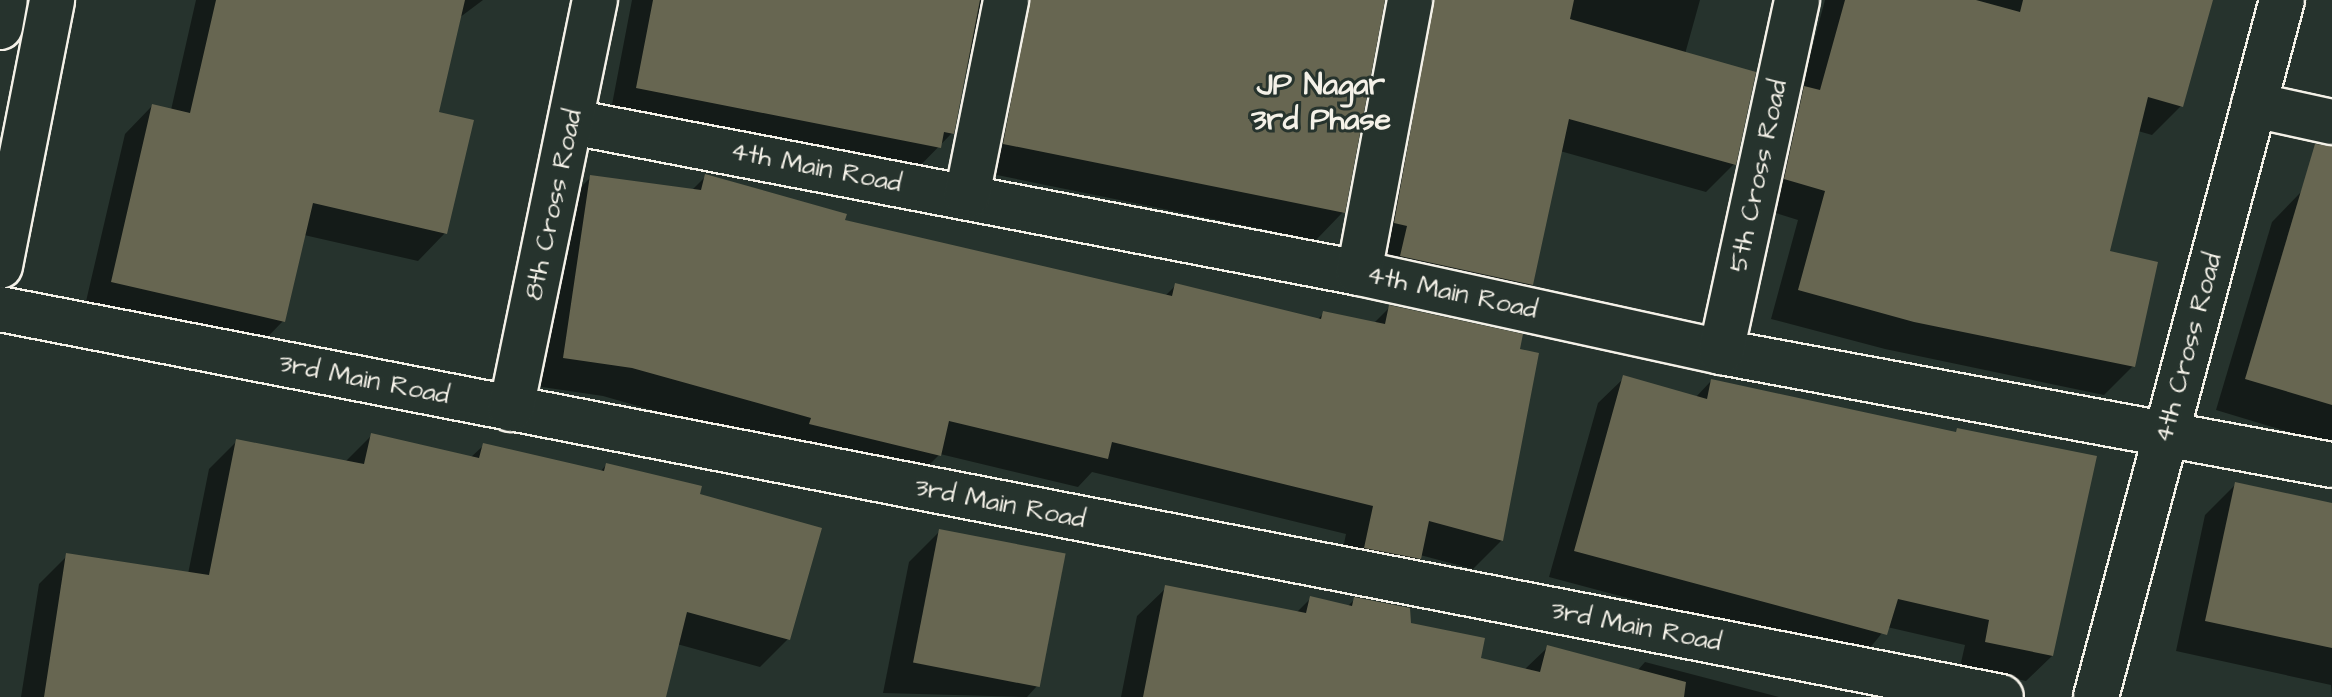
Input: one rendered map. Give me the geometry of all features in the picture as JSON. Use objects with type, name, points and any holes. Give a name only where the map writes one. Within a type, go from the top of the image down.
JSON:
[{"type":"street","points":[[0,27],[5,0]]},
{"type":"street","points":[[0,266],[52,0]]},
{"type":"street","name":"8th Cross Road","points":[[511,409],[595,0]]},
{"type":"street","points":[[967,196],[1006,0]]},
{"type":"street","points":[[1359,273],[1410,0]]},
{"type":"street","name":"5th Cross Road","points":[[1721,352],[1797,0]]},
{"type":"street","name":"4th Cross Road","points":[[2096,697],[2282,0]]},
{"type":"street","points":[[2254,105],[2332,122]]},
{"type":"street","name":"4th Main Road","points":[[572,122],[1359,273],[1721,352],[2332,465]]},
{"type":"street","name":"3rd Main Road","points":[[0,309],[2001,697]]},
{"type":"building","points":[[216,0],[465,0],[439,112],[474,120],[447,234],[313,203],[285,322],[111,282],[152,104],[190,113]]},
{"type":"building","points":[[653,0],[980,0],[954,134],[944,132],[941,148],[636,88]]},
{"type":"building","points":[[1030,0],[1385,0],[1345,213],[1003,144]]},
{"type":"building","points":[[1434,0],[1574,0],[1570,19],[1756,72],[1736,165],[1569,119],[1533,285],[1400,256],[1407,226],[1394,223]]},
{"type":"building","points":[[1845,0],[1976,0],[2020,12],[2023,0],[2213,0],[2183,107],[2148,97],[2110,251],[2158,262],[2135,367],[1914,322],[1798,290],[1825,191],[1784,179],[1804,86],[1820,90]]},
{"type":"building","points":[[2315,144],[2332,146],[2332,405],[2245,379]]},
{"type":"building","points":[[705,174],[847,214],[845,220],[1172,296],[1175,283],[1321,319],[1323,311],[1385,324],[1389,305],[1523,334],[1520,349],[1539,353],[1503,541],[1429,521],[1421,559],[1364,548],[1373,506],[1112,442],[1108,459],[949,421],[941,456],[809,424],[811,418],[632,368],[563,358],[590,175],[701,190]]},
{"type":"building","points":[[1623,375],[1707,399],[1711,379],[1956,432],[1957,428],[2097,456],[2053,656],[1985,642],[1989,620],[1898,599],[1887,635],[1574,551]]},
{"type":"building","points":[[371,433],[479,458],[483,443],[604,471],[606,463],[702,486],[700,494],[822,528],[790,640],[687,612],[666,697],[44,697],[66,553],[209,575],[236,439],[364,464]]},
{"type":"building","points":[[2235,482],[2332,503],[2332,648],[2205,621]]},
{"type":"building","points":[[939,529],[1066,554],[1040,687],[913,663]]},
{"type":"building","points":[[1165,585],[1306,613],[1310,596],[1352,606],[1354,597],[1410,608],[1411,623],[1485,638],[1481,658],[1540,672],[1547,645],[1686,682],[1684,697],[1143,697]]},
{"type":"district","name":"JP Nagar 3rd Phase","points":[[1321,102]]}]
